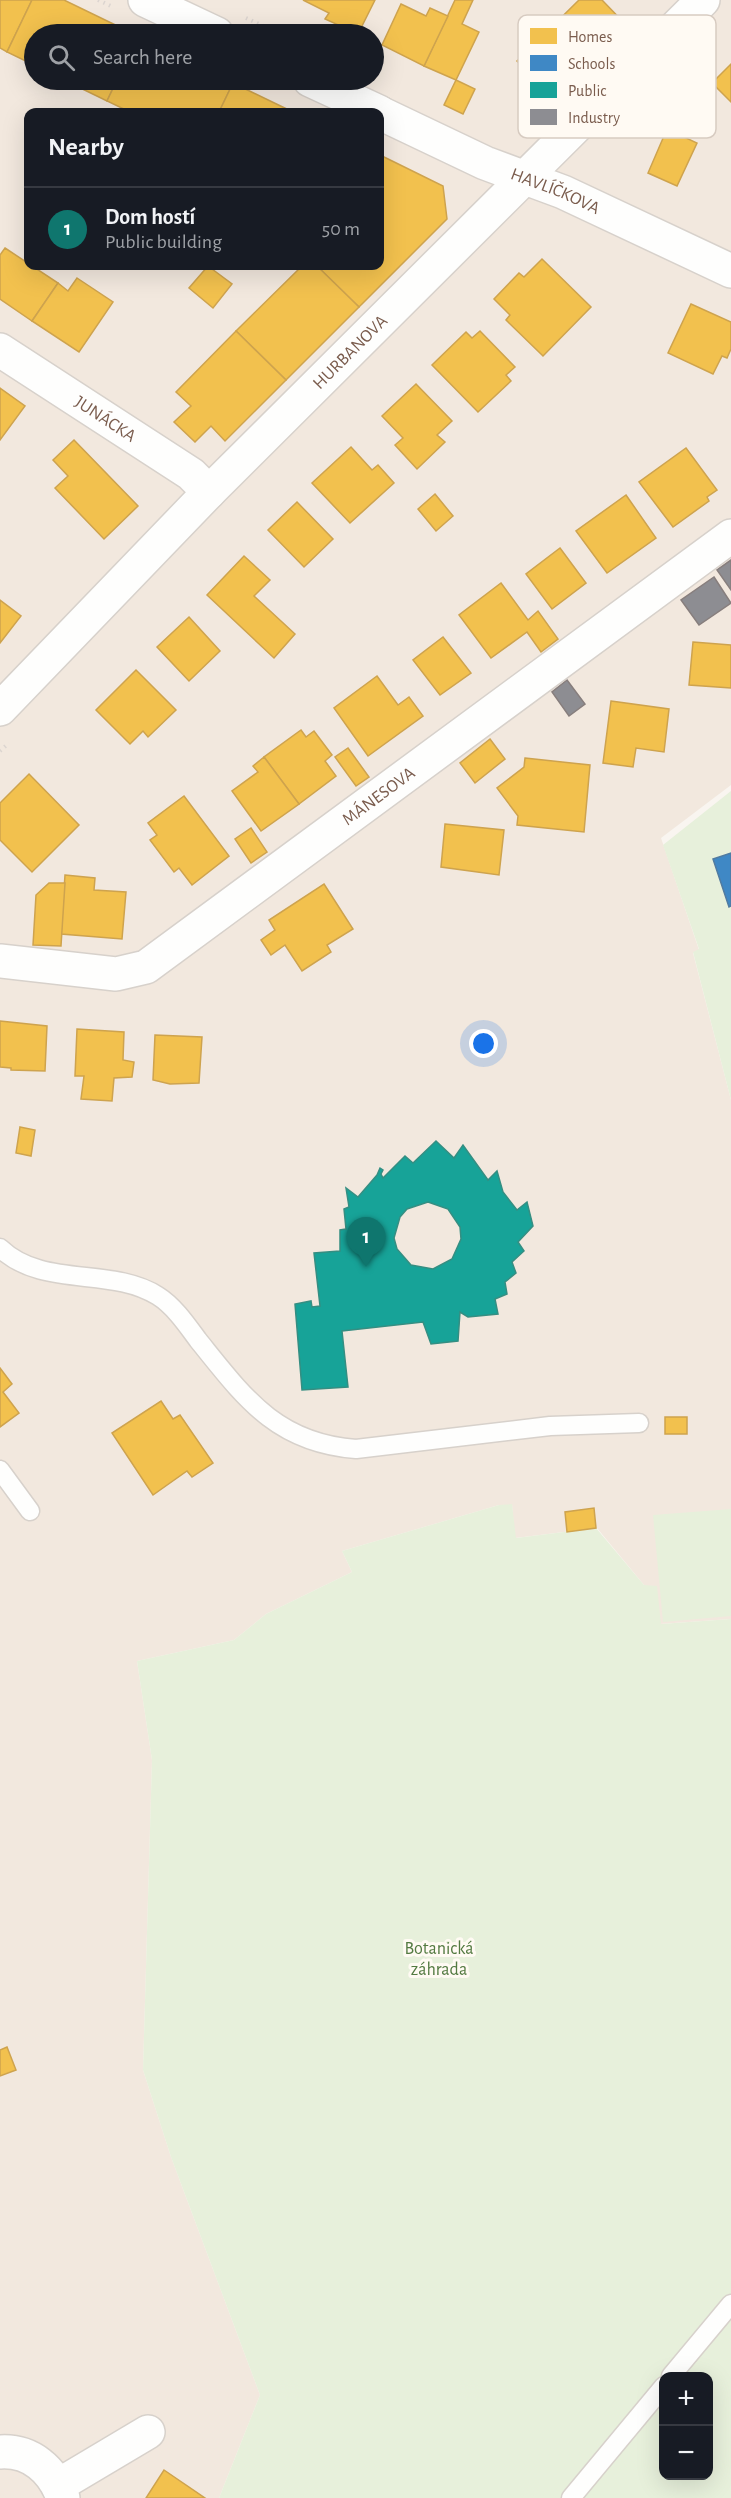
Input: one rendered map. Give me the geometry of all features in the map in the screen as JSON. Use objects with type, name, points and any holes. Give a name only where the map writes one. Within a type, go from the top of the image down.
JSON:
[{"type":"street","points":[[145,0],[196,24]]},
{"type":"street","name":"HURBANOVA","points":[[688,15],[703,0]]},
{"type":"street","name":"HAVLÍČKOVA","points":[[331,90],[369,108]]},
{"type":"street","name":"HAVLÍČKOVA","points":[[384,115],[485,163],[563,192],[731,270]]},
{"type":"street","name":"HURBANOVA","points":[[0,709],[209,492],[566,138]]},
{"type":"street","name":"JUNÁCKA","points":[[0,350],[190,474],[209,492]]},
{"type":"street","name":"MÁNESOVA","points":[[0,962],[116,974],[146,967],[731,536]]},
{"type":"street","points":[[0,2452],[11,2452],[33,2458],[49,2470],[61,2492],[148,2432]]},
{"type":"lane","points":[[0,1248],[8,1255],[43,1271],[122,1282],[139,1286],[160,1297],[179,1315],[237,1390],[256,1409],[280,1427],[308,1441],[331,1447],[356,1449],[550,1426],[639,1423]]},
{"type":"lane","points":[[2,1478],[30,1511]]},
{"type":"lane","points":[[674,2372],[731,2304]]},
{"type":"lane","points":[[571,2498],[659,2391]]},
{"type":"shaded area","points":[[0,0],[731,0],[731,785],[661,838],[699,950],[693,953],[731,1100],[731,1619],[660,1624],[644,1585],[597,1528],[515,1538],[512,1505],[499,1505],[342,1551],[352,1572],[266,1614],[234,1640],[137,1661],[152,1760],[143,2070],[171,2157],[260,2395],[219,2498],[0,2498]]},
{"type":"green space","points":[[731,791],[731,1100],[693,952],[699,949],[663,845]]},
{"type":"green space","name":"Botanická záhrada","points":[[512,1504],[516,1538],[596,1528],[644,1585],[657,1586],[661,1624],[731,1619],[731,2498],[219,2498],[260,2395],[171,2157],[143,2070],[152,1760],[137,1661],[234,1640],[266,1614],[352,1572],[342,1551],[499,1505]]},
{"type":"green space","points":[[731,1509],[731,1616],[663,1622],[653,1515]]},
{"type":"building: Homes","points":[[0,0],[32,0],[7,52],[0,48]]},
{"type":"building: Homes","points":[[32,0],[64,0],[113,24],[24,24],[24,60],[7,52]]},
{"type":"building: Homes","points":[[303,0],[375,0],[363,24],[336,24],[325,19],[329,13]]},
{"type":"building: Homes","points":[[455,0],[473,0],[462,24],[479,32],[456,80],[424,66]]},
{"type":"building: Homes","points":[[579,0],[602,0],[616,15],[564,15]]},
{"type":"building: Homes","points":[[401,4],[426,16],[430,8],[448,16],[424,66],[384,46],[384,41]]},
{"type":"building: Homes","points":[[731,64],[731,102],[716,87],[716,79]]},
{"type":"building: Homes","points":[[456,80],[475,89],[463,114],[444,105]]},
{"type":"building: Homes","points":[[84,90],[112,90],[107,101]]},
{"type":"building: Homes","points":[[112,90],[230,90],[221,108],[122,108],[107,101]]},
{"type":"building: Homes","points":[[230,90],[247,90],[285,108],[221,108]]},
{"type":"building: Homes","points":[[663,138],[686,138],[697,143],[677,186],[648,173]]},
{"type":"building: Homes","points":[[384,157],[443,186],[447,219],[359,307],[321,270],[384,270]]},
{"type":"building: Homes","points":[[5,248],[24,261],[24,270],[38,270],[58,283],[32,321],[0,299],[0,255]]},
{"type":"building: Homes","points":[[542,259],[591,307],[543,356],[506,320],[510,315],[494,299],[519,273],[524,277]]},
{"type":"building: Homes","points":[[205,270],[213,270],[232,284],[213,308],[189,288]]},
{"type":"building: Homes","points":[[298,270],[321,270],[359,307],[286,380],[236,331]]},
{"type":"building: Homes","points":[[77,278],[113,302],[79,352],[32,321],[58,283],[68,291]]},
{"type":"building: Homes","points":[[691,304],[731,322],[731,349],[727,358],[722,356],[713,374],[668,353]]},
{"type":"building: Homes","points":[[236,331],[286,380],[225,441],[211,426],[195,442],[174,422],[191,406],[176,392]]},
{"type":"building: Homes","points":[[480,331],[515,367],[506,375],[511,381],[478,412],[432,365],[466,332],[472,338]]},
{"type":"building: Homes","points":[[416,384],[452,421],[437,435],[445,442],[417,469],[395,445],[403,438],[382,416]]},
{"type":"building: Homes","points":[[0,388],[25,406],[0,440]]},
{"type":"building: Homes","points":[[74,440],[138,506],[104,539],[55,488],[68,476],[53,460]]},
{"type":"building: Homes","points":[[351,447],[372,470],[378,465],[394,483],[350,523],[312,483]]},
{"type":"building: Homes","points":[[686,448],[717,490],[707,497],[709,501],[673,527],[639,482]]},
{"type":"building: Homes","points":[[435,494],[453,516],[436,531],[418,509]]},
{"type":"building: Homes","points":[[626,495],[656,538],[607,573],[576,531]]},
{"type":"building: Homes","points":[[297,502],[333,539],[304,567],[268,530]]},
{"type":"building: Homes","points":[[560,548],[586,583],[552,609],[526,574]]},
{"type":"building: Homes","points":[[244,556],[270,580],[254,596],[295,634],[274,658],[207,595]]},
{"type":"building: Homes","points":[[501,583],[528,620],[538,611],[558,639],[541,652],[527,632],[491,658],[459,615]]},
{"type":"building: Homes","points":[[0,600],[21,616],[0,643]]},
{"type":"building: Homes","points":[[189,617],[220,651],[189,681],[157,647]]},
{"type":"building: Homes","points":[[443,637],[471,673],[440,695],[413,660]]},
{"type":"building: Homes","points":[[693,642],[731,645],[731,688],[689,685]]},
{"type":"building: Homes","points":[[136,670],[176,710],[148,737],[143,731],[130,744],[96,710]]},
{"type":"building: Homes","points":[[377,676],[398,705],[409,697],[423,716],[368,756],[334,708]]},
{"type":"building: Homes","points":[[611,701],[669,709],[664,752],[636,748],[633,767],[603,763]]},
{"type":"building: Homes","points":[[301,730],[306,737],[314,731],[332,755],[325,761],[336,776],[299,804],[264,757]]},
{"type":"building: Homes","points":[[490,739],[505,759],[475,783],[460,763]]},
{"type":"building: Homes","points":[[348,748],[369,777],[356,786],[335,757]]},
{"type":"building: Homes","points":[[264,757],[299,804],[261,831],[232,791],[258,772],[253,766]]},
{"type":"building: Homes","points":[[525,758],[590,765],[584,832],[517,825],[518,816],[497,788],[524,767]]},
{"type":"building: Homes","points":[[29,774],[79,825],[32,872],[0,840],[0,803]]},
{"type":"building: Homes","points":[[184,796],[229,856],[192,885],[179,868],[174,872],[150,840],[157,835],[148,823]]},
{"type":"building: Homes","points":[[445,824],[504,830],[499,875],[441,867]]},
{"type":"building: Homes","points":[[251,828],[267,852],[251,863],[235,839]]},
{"type":"building: Homes","points":[[65,875],[95,878],[94,890],[126,892],[122,939],[61,934]]},
{"type":"building: Homes","points":[[49,883],[65,883],[61,946],[33,945],[36,895]]},
{"type":"building: Homes","points":[[324,884],[353,929],[327,945],[331,952],[302,971],[285,945],[271,955],[261,940],[275,930],[269,920]]},
{"type":"building: Homes","points":[[0,1021],[47,1026],[45,1071],[11,1070],[11,1068],[0,1067]]},
{"type":"building: Homes","points":[[77,1029],[124,1032],[123,1060],[134,1062],[132,1077],[114,1078],[112,1101],[81,1099],[84,1076],[75,1076]]},
{"type":"building: Homes","points":[[155,1035],[202,1037],[199,1083],[170,1084],[153,1080]]},
{"type":"building: Homes","points":[[20,1127],[35,1130],[31,1156],[16,1153]]},
{"type":"building: Homes","points":[[0,1368],[12,1384],[3,1392],[19,1413],[0,1427]]},
{"type":"building: Homes","points":[[161,1401],[173,1419],[180,1415],[213,1463],[192,1477],[187,1471],[153,1495],[112,1433]]},
{"type":"building: Homes","points":[[665,1417],[687,1417],[687,1434],[665,1434]]},
{"type":"building: Homes","points":[[594,1508],[596,1528],[567,1532],[565,1512]]},
{"type":"building: Homes","points":[[7,2047],[16,2070],[0,2076],[0,2050]]},
{"type":"building: Homes","points":[[164,2470],[205,2498],[146,2498]]},
{"type":"building: Schools","points":[[731,853],[731,906],[729,907],[713,859]]},
{"type":"building: Public","points":[[436,1141],[454,1158],[463,1145],[488,1180],[497,1171],[503,1192],[517,1210],[527,1202],[533,1226],[518,1242],[524,1251],[512,1262],[516,1273],[505,1282],[507,1294],[495,1299],[498,1314],[468,1317],[460,1312],[458,1341],[431,1344],[423,1322],[342,1331],[348,1387],[302,1390],[295,1304],[311,1301],[312,1307],[320,1306],[314,1253],[340,1251],[340,1230],[346,1229],[344,1209],[349,1207],[346,1188],[358,1197],[377,1175],[380,1168],[383,1170],[381,1174],[383,1178],[405,1156],[413,1163]],"holes":[[[428,1202],[448,1209],[460,1227],[461,1239],[452,1259],[433,1269],[411,1265],[397,1249],[394,1238],[400,1217],[407,1209]]]},
{"type":"building: Industry","points":[[731,560],[731,590],[717,570]]},
{"type":"building: Industry","points":[[714,577],[731,603],[699,625],[681,600]]},
{"type":"building: Industry","points":[[567,680],[585,704],[569,716],[552,692]]},
{"type":"place","name":"Dom hostí","points":[[366,1267]]}]
